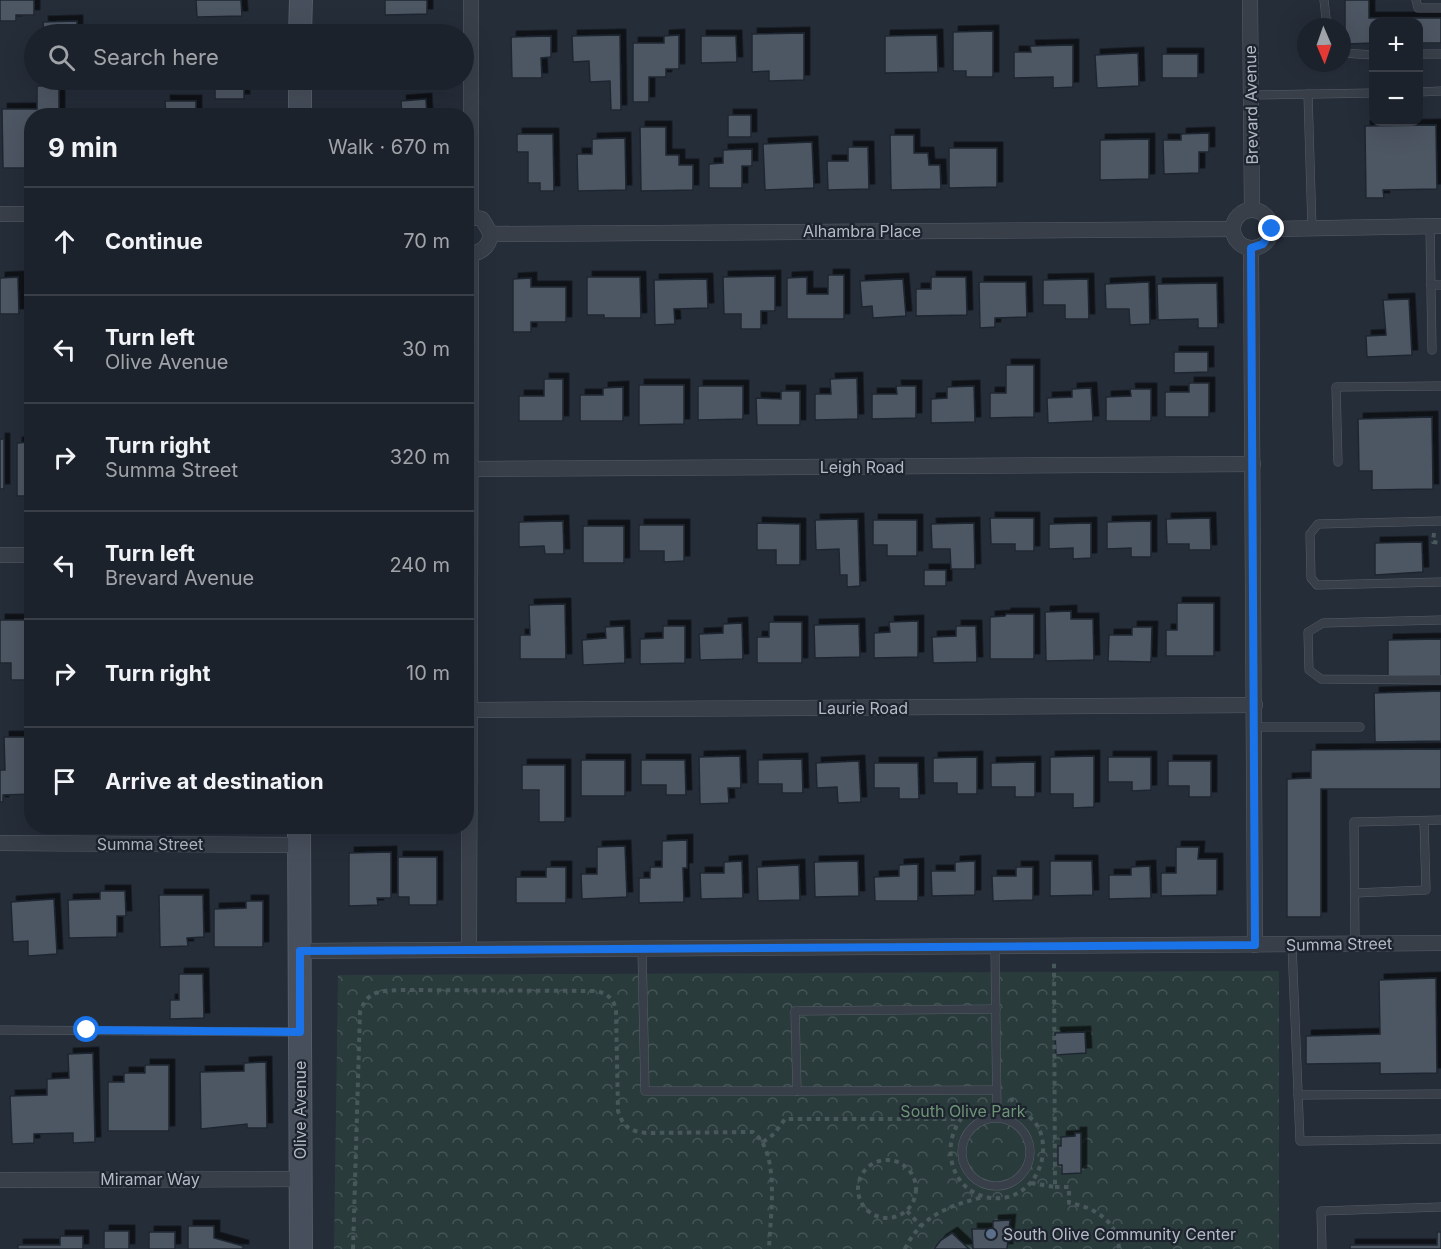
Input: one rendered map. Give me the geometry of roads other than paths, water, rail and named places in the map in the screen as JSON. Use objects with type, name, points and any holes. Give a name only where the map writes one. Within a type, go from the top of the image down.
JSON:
[{"type":"street","points":[[300,24],[301,0]]},
{"type":"street","points":[[471,0],[471,24]]},
{"type":"street","name":"Brevard Avenue","points":[[1250,0],[1252,209]]},
{"type":"street","points":[[300,90],[300,108]]},
{"type":"street","points":[[470,90],[470,108]]},
{"type":"street","points":[[1252,209],[1268,217],[1272,229],[1263,244],[1251,248],[1241,244],[1233,229],[1241,213],[1252,209]]},
{"type":"street","points":[[0,214],[24,214]]},
{"type":"street","points":[[474,217],[482,219],[491,234],[485,248],[474,251]]},
{"type":"street","points":[[1272,229],[1436,226]]},
{"type":"street","name":"Alhambra Place","points":[[491,234],[1233,229]]},
{"type":"street","points":[[1251,248],[1255,945]]},
{"type":"street","name":"Leigh Road","points":[[474,469],[1253,464]]},
{"type":"street","points":[[0,555],[24,555]]},
{"type":"street","name":"Laurie Road","points":[[474,710],[1255,705]]},
{"type":"street","points":[[469,950],[470,834]]},
{"type":"street","name":"Summa Street","points":[[0,843],[299,836]]},
{"type":"street","name":"Olive Avenue","points":[[299,836],[300,1249]]},
{"type":"street","name":"Summa Street","points":[[300,951],[1441,943]]},
{"type":"street","name":"Miramar Way","points":[[0,1180],[300,1179]]},
{"type":"lane","points":[[1324,0],[1326,18]]},
{"type":"lane","points":[[1416,0],[1418,8],[1441,8]]},
{"type":"lane","points":[[1351,54],[1369,55]]},
{"type":"lane","points":[[1423,54],[1441,54]]},
{"type":"lane","points":[[1423,92],[1441,92]]},
{"type":"lane","points":[[1251,95],[1369,93]]},
{"type":"lane","points":[[1308,94],[1312,228]]},
{"type":"lane","points":[[1432,350],[1431,285],[1436,226]]},
{"type":"lane","points":[[1431,285],[1441,285]]},
{"type":"lane","points":[[1338,462],[1336,387],[1441,386]]},
{"type":"lane","points":[[1441,521],[1318,524],[1310,534],[1311,578],[1317,585],[1441,582]]},
{"type":"lane","points":[[1441,620],[1323,622],[1308,632],[1309,670],[1321,678],[1441,680]]},
{"type":"lane","points":[[1255,727],[1360,727]]},
{"type":"lane","points":[[1354,893],[1426,890],[1424,820]]},
{"type":"lane","points":[[1354,944],[1354,822],[1441,820]]},
{"type":"lane","points":[[1292,945],[1300,1141],[1441,1139]]},
{"type":"lane","points":[[995,947],[997,1118]]},
{"type":"lane","points":[[642,949],[645,1091],[996,1090]]},
{"type":"lane","points":[[796,1091],[795,1011],[996,1009]]},
{"type":"lane","points":[[0,1030],[150,1033],[205,1029],[300,1032]]},
{"type":"lane","points":[[1298,1095],[1441,1094]]},
{"type":"lane","points":[[997,1118],[1013,1121],[1022,1128],[1031,1148],[1026,1169],[1019,1177],[1000,1186],[988,1185],[977,1180],[963,1161],[962,1149],[964,1138],[971,1128],[981,1121],[997,1118]]},
{"type":"lane","points":[[1322,1249],[1321,1211],[1441,1207]]},
{"type":"place","name":"South Olive Community Center","points":[[991,1234]]},
{"type":"park label","name":"South Olive Park","points":[[963,1111]]}]
